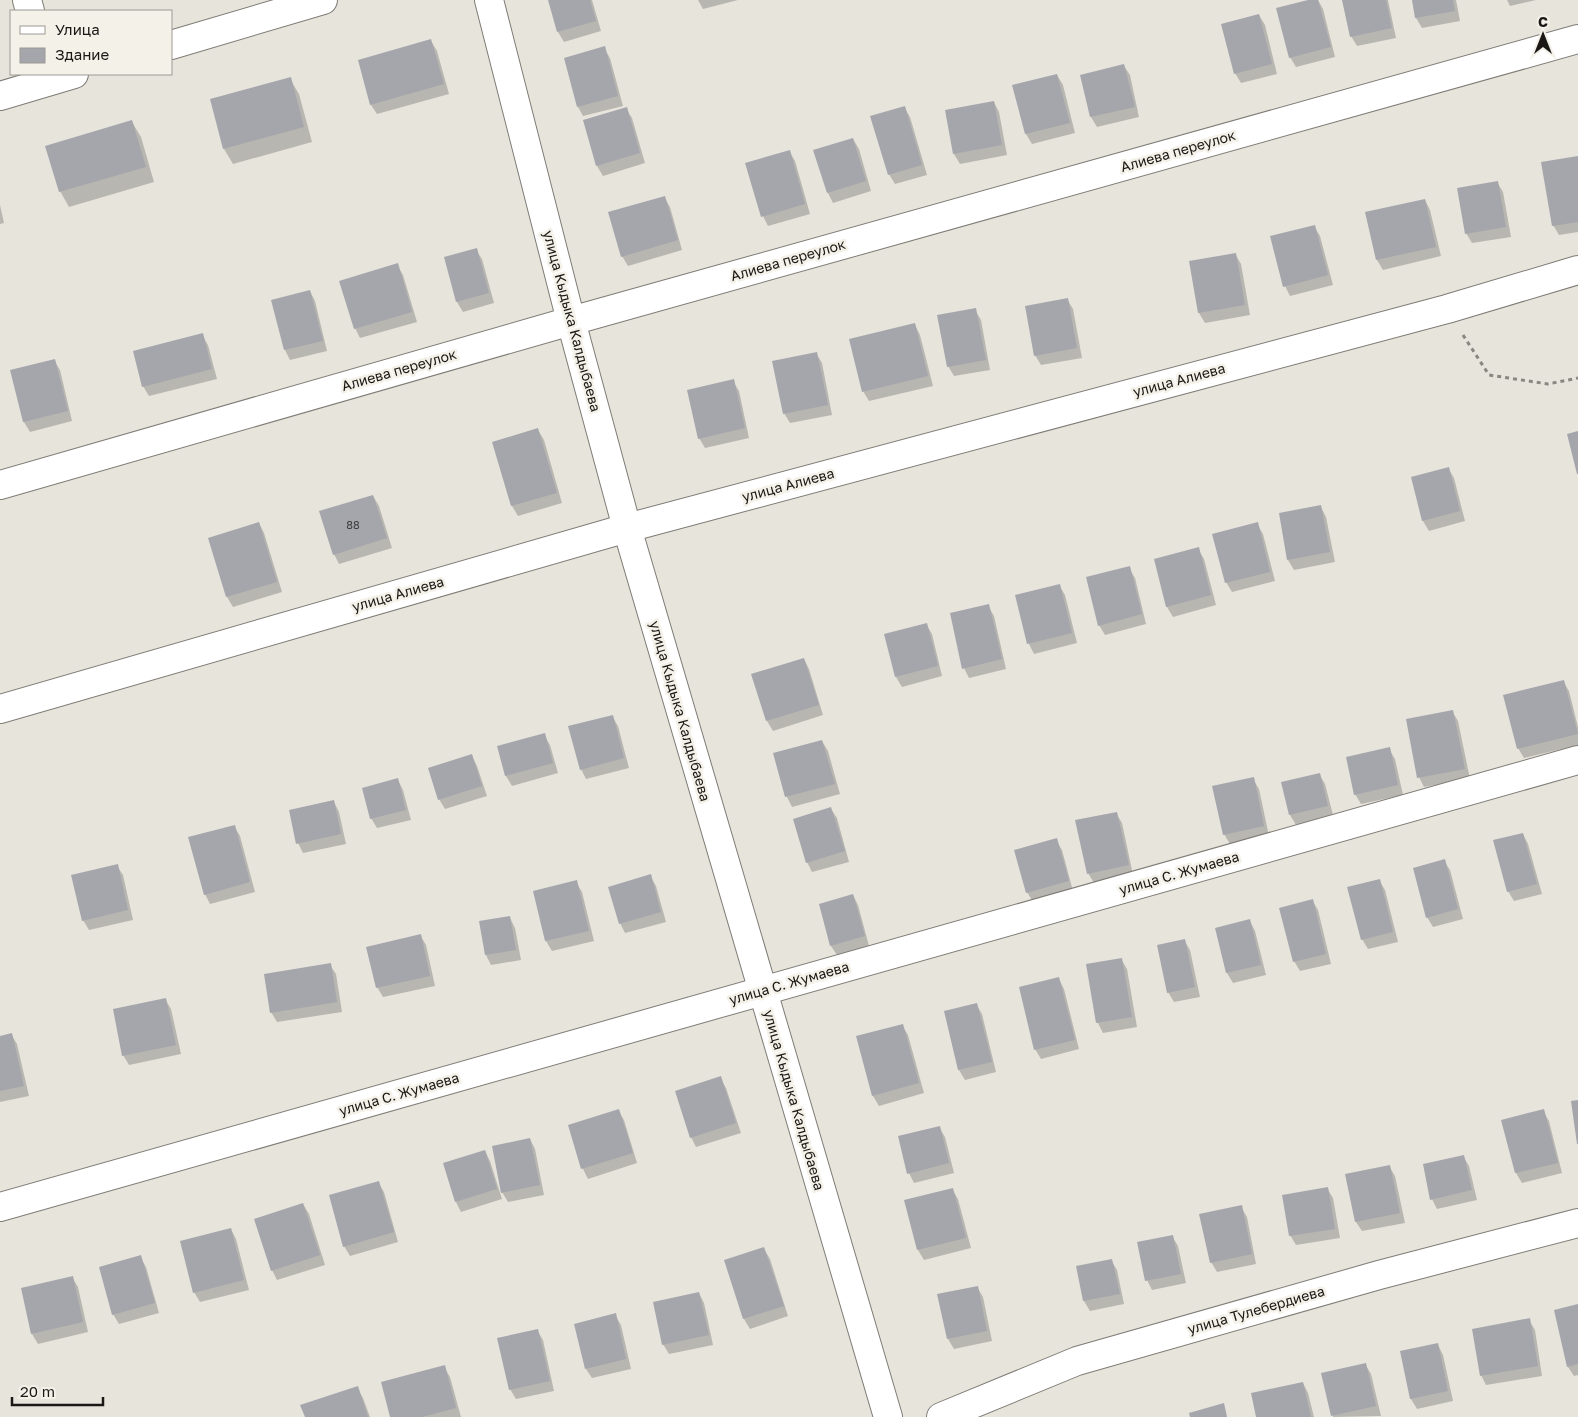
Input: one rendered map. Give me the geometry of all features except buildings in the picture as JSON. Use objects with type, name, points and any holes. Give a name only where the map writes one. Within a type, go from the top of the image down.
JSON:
[{"type":"street","points":[[172,45],[323,0]]},
{"type":"street","name":"улица Кыдыка Калдыбаева","points":[[489,0],[571,321],[627,528],[888,1417]]},
{"type":"street","name":"Алиева переулок","points":[[0,485],[571,321],[1578,39]]},
{"type":"street","points":[[0,96],[58,76]]},
{"type":"street","name":"улица Алиева","points":[[0,709],[627,528],[1447,309],[1578,270]]},
{"type":"street","name":"улица С. Жумаева","points":[[0,1207],[1578,760]]},
{"type":"street","name":"улица Тулебердиева","points":[[941,1417],[1077,1362],[1379,1274],[1578,1223]]},
{"type":"path","points":[[1447,309],[1489,375],[1548,384],[1578,378]]}]
